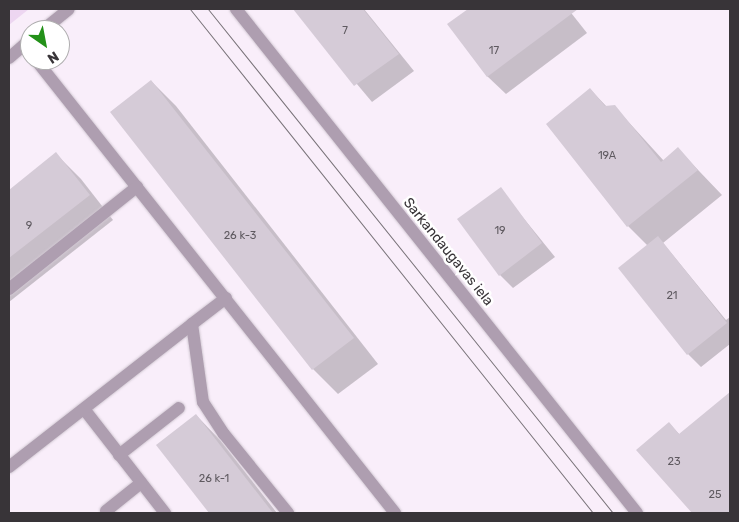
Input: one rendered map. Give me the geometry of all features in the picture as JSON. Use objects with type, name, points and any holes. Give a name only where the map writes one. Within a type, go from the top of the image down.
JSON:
[{"type":"street","points":[[55,20],[69,9]]},
{"type":"street","name":"Sarkandaugavas iela","points":[[236,9],[637,513]]},
{"type":"street","points":[[9,58],[20,51]]},
{"type":"street","points":[[44,70],[396,513]]},
{"type":"street","points":[[9,290],[137,187]]},
{"type":"street","points":[[9,467],[226,298]]},
{"type":"street","points":[[192,324],[203,402],[224,434],[288,513]]},
{"type":"street","points":[[119,455],[179,408]]},
{"type":"street","points":[[84,409],[165,513]]},
{"type":"street","points":[[106,511],[141,483]]},
{"type":"shaded area","points":[[9,9],[29,9],[9,25]]},
{"type":"building","points":[[293,9],[363,9],[399,54],[354,86]]},
{"type":"building","points":[[468,9],[578,9],[487,77],[447,24]]},
{"type":"building","points":[[151,80],[354,338],[312,370],[110,112]]},
{"type":"building","points":[[590,88],[605,106],[615,105],[661,162],[678,147],[698,170],[627,227],[546,124]]},
{"type":"building","points":[[56,152],[90,195],[9,258],[9,190]]},
{"type":"building","points":[[501,187],[542,243],[499,276],[457,219]]},
{"type":"building","points":[[658,236],[727,323],[687,355],[618,268]]},
{"type":"building","points":[[730,392],[730,513],[692,513],[636,450],[669,422],[679,434]]},
{"type":"building","points":[[196,414],[273,513],[209,513],[156,445]]},
{"type":"tram line","points":[[190,9],[593,513]]},
{"type":"tram line","points":[[208,9],[613,513]]}]
